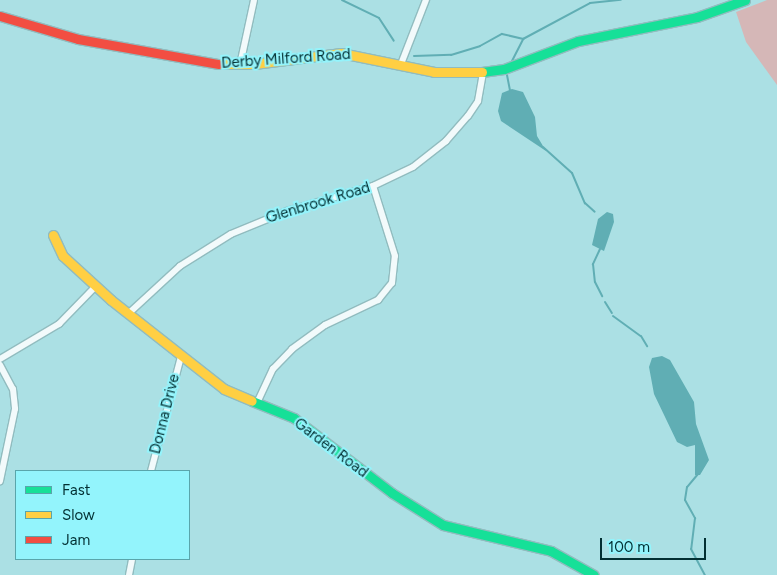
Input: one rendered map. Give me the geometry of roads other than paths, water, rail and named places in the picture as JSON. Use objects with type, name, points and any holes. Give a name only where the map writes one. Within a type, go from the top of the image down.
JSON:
[{"type":"main road","name":"Derby Milford Road","points":[[0,16],[78,39],[240,65],[341,53],[434,72],[483,73],[517,65],[578,41],[697,17],[745,0]]},
{"type":"main road","name":"Garden Road","points":[[53,235],[63,256],[96,286],[181,357],[224,389],[299,422],[392,493],[444,525],[551,551],[594,575]]},
{"type":"street","points":[[240,65],[254,0]]},
{"type":"street","points":[[401,64],[426,0]]},
{"type":"street","name":"Glenbrook Road","points":[[128,314],[180,266],[231,234],[287,211],[374,186],[413,167],[452,135],[478,101],[483,73]]},
{"type":"street","points":[[257,403],[273,369],[292,349],[325,325],[378,300],[392,283],[395,256],[374,186]]},
{"type":"street","points":[[0,359],[59,324],[96,286]]},
{"type":"street","name":"Donna Drive","points":[[151,470],[181,357]]},
{"type":"street","points":[[0,365],[13,389],[15,409],[0,481]]},
{"type":"street","points":[[129,575],[132,560]]},
{"type":"water","points":[[512,89],[523,92],[535,117],[537,136],[546,151],[501,121],[498,111],[502,93]]},
{"type":"water","points":[[607,212],[613,214],[614,222],[604,251],[592,245],[598,219]]},
{"type":"water","points":[[662,356],[670,360],[694,402],[696,424],[709,460],[700,475],[695,475],[695,445],[687,447],[677,442],[654,394],[649,367],[652,358]]},
{"type":"waterway","points":[[342,0],[379,18],[394,41]]},
{"type":"waterway","points":[[512,61],[523,39],[590,3],[621,0]]},
{"type":"waterway","points":[[414,56],[451,55],[480,46],[502,34],[523,39]]},
{"type":"waterway","points":[[507,75],[510,91]]},
{"type":"waterway","points":[[543,147],[572,173],[585,203],[595,212]]},
{"type":"waterway","points":[[600,249],[593,264],[595,282],[602,296]]},
{"type":"waterway","points":[[605,302],[612,313]]},
{"type":"waterway","points":[[613,316],[641,336],[647,346]]},
{"type":"waterway","points":[[698,474],[687,487],[685,500],[695,518],[691,549],[705,575]]}]
